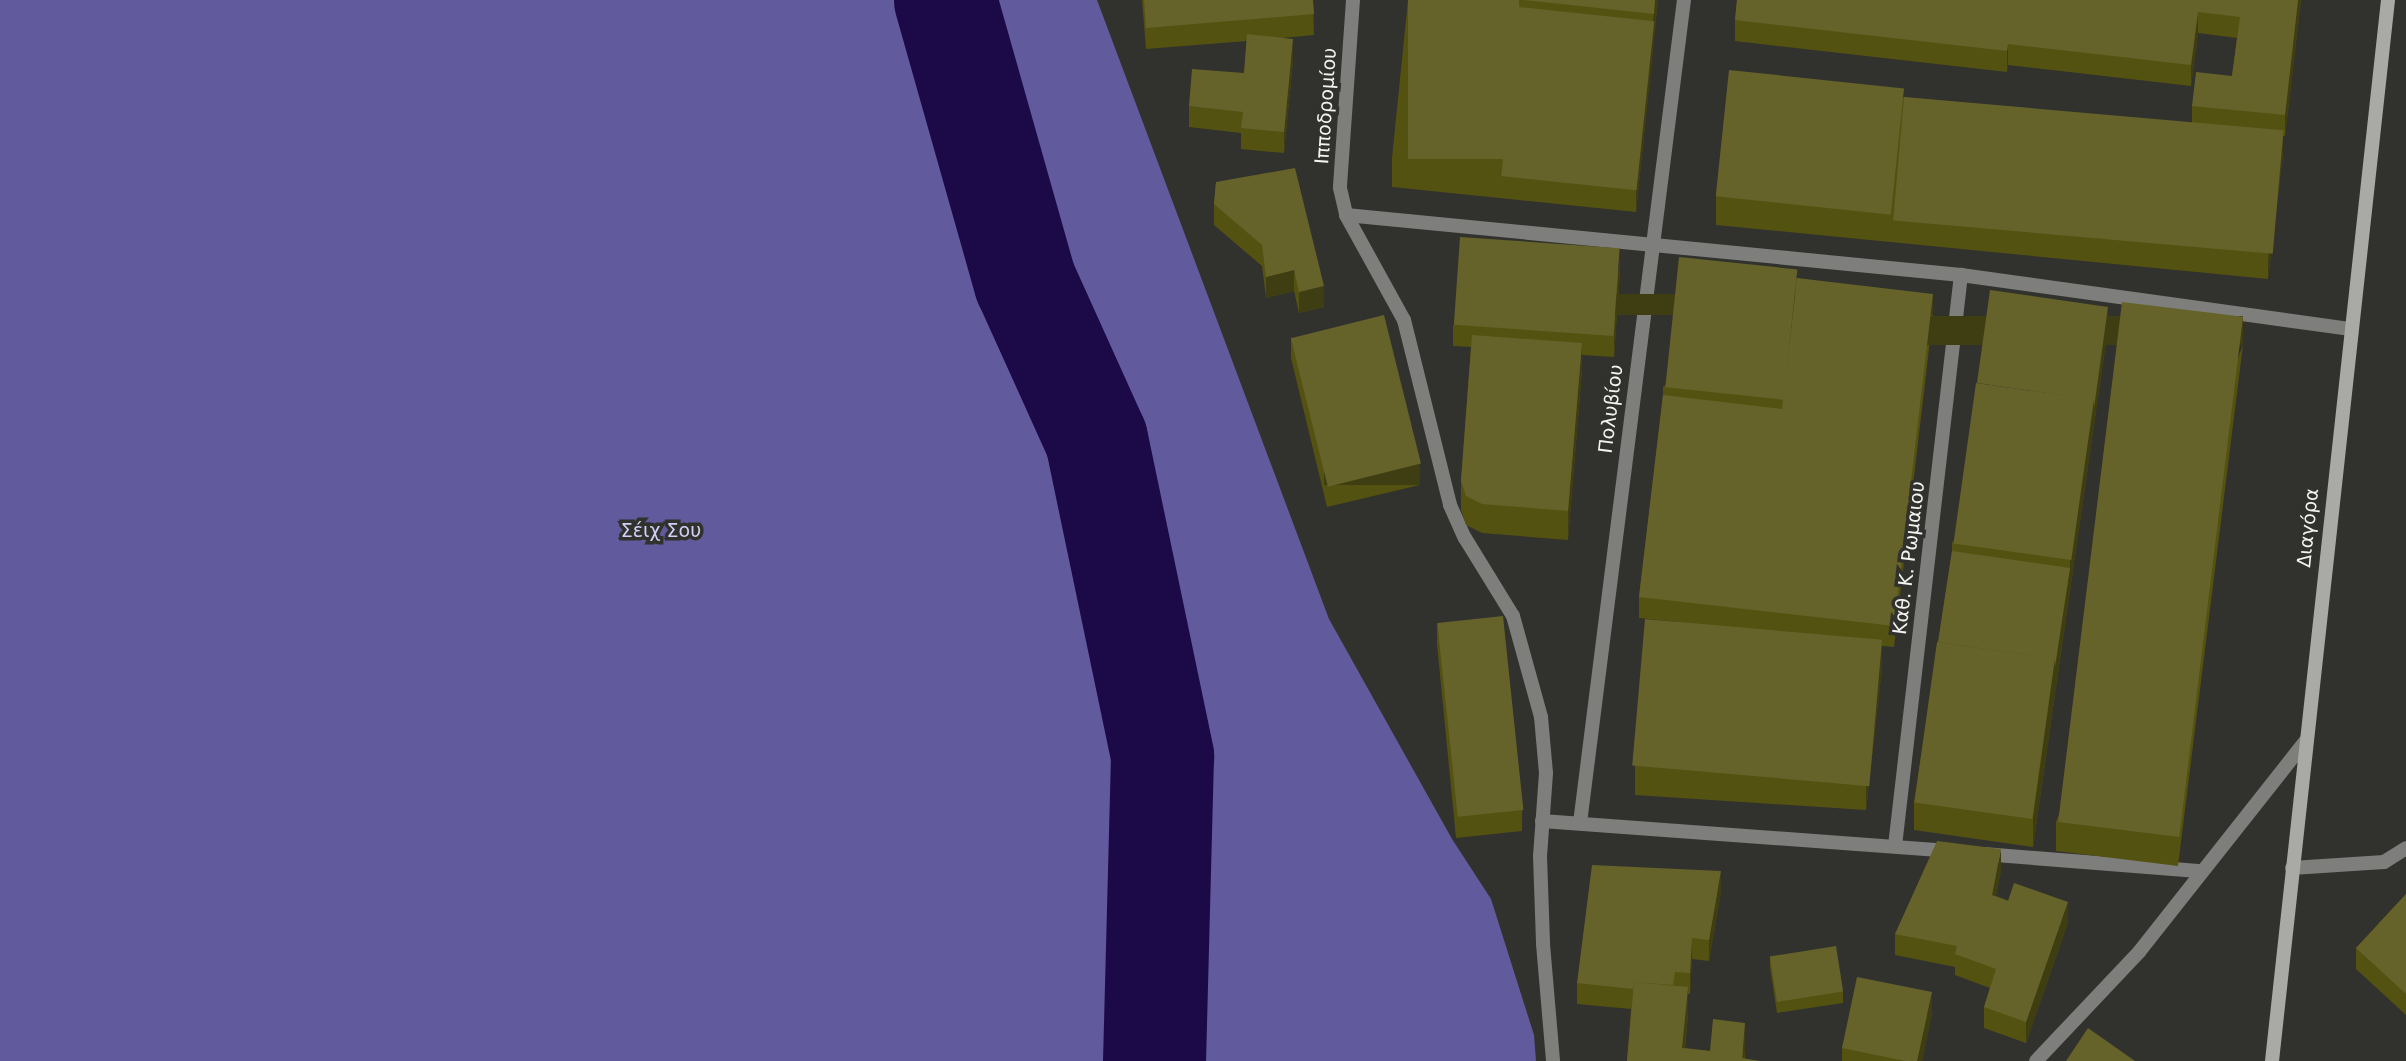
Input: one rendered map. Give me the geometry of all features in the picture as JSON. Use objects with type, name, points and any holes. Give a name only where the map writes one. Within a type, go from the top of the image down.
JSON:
[{"type":"main road","name":"Διαγόρα","points":[[2272,1061],[2349,329],[2388,0]]},
{"type":"street","name":"Ιπποδρομίου","points":[[1353,0],[1340,188],[1346,215],[1404,320],[1450,505],[1465,538],[1498,587],[1521,640],[1546,747],[1542,821],[1543,944],[1553,1061]]},
{"type":"street","name":"Πολυβίου","points":[[1580,823],[1684,0]]},
{"type":"street","points":[[1346,215],[1961,275],[2349,329]]},
{"type":"street","name":"Καθ. Κ. Ρωμαιου","points":[[1895,846],[1961,275]]},
{"type":"street","points":[[2036,1061],[2139,952],[2305,742]]},
{"type":"street","points":[[1542,821],[2201,871]]},
{"type":"street","points":[[2292,868],[2384,862],[2406,848]]},
{"type":"green space","name":"Σέιχ Σου","points":[[0,0],[1097,0],[1329,619],[1452,839],[1491,899],[1534,1035],[1536,1061],[0,1061]]},
{"type":"building","points":[[1144,0],[1313,0],[1314,14],[1146,28]]},
{"type":"building","points":[[1408,0],[1519,0],[1519,159],[1408,159]]},
{"type":"building","points":[[1523,0],[1655,0],[1654,14]]},
{"type":"building","points":[[1737,0],[2298,0],[2285,115],[2192,106],[2196,72],[2232,76],[2240,17],[2198,12],[2191,65],[2008,44],[2007,51],[1735,20]]},
{"type":"building","points":[[1519,7],[1654,21],[1636,190],[1501,176]]},
{"type":"building","points":[[1247,34],[1293,39],[1284,132],[1241,128],[1243,112],[1189,106],[1192,69],[1244,73]]},
{"type":"building","points":[[1729,70],[1904,88],[1891,215],[1716,196]]},
{"type":"building","points":[[1904,97],[2284,130],[2273,254],[1893,221]]},
{"type":"building","points":[[1295,168],[1324,286],[1299,292],[1294,270],[1266,277],[1262,245],[1214,204],[1216,182]]},
{"type":"building","points":[[1460,237],[1620,248],[1613,336],[1454,325]]},
{"type":"building","points":[[1679,257],[1797,269],[1784,400],[1665,387]]},
{"type":"building","points":[[1797,278],[1933,294],[1894,626],[1639,597],[1663,395],[1782,409]]},
{"type":"building","points":[[1990,290],[2108,307],[2094,408],[2094,400],[1977,383]]},
{"type":"building","points":[[2122,302],[2243,317],[2179,837],[2058,822]]},
{"type":"building","points":[[1384,315],[1421,463],[1328,487],[1291,338]]},
{"type":"building","points":[[1472,335],[1582,343],[1568,511],[1482,504],[1466,496],[1461,481]]},
{"type":"building","points":[[1976,383],[2094,400],[2071,560],[1953,543]]},
{"type":"building","points":[[1952,551],[2070,568],[2055,667],[2055,659],[1938,642]]},
{"type":"building","points":[[1503,616],[1523,810],[1458,817],[1437,623]]},
{"type":"building","points":[[1645,619],[1882,640],[1869,786],[1632,765]]},
{"type":"building","points":[[1937,642],[2055,659],[2032,819],[1914,802]]},
{"type":"building","points":[[1937,841],[2001,849],[1992,895],[2008,901],[2014,883],[2068,902],[2026,1022],[1984,1007],[1996,969],[1955,954],[1957,946],[1895,934]]},
{"type":"building","points":[[1592,865],[1721,871],[1709,940],[1692,938],[1690,973],[1675,972],[1673,985],[1634,982],[1633,989],[1577,983]]},
{"type":"building","points":[[2406,894],[2406,994],[2356,948]]},
{"type":"building","points":[[1836,946],[1843,991],[1777,1002],[1770,956]]},
{"type":"building","points":[[1857,977],[1932,992],[1917,1061],[1842,1048]]},
{"type":"building","points":[[1634,982],[1688,987],[1682,1048],[1710,1051],[1713,1019],[1745,1023],[1742,1061],[1627,1061]]},
{"type":"building","points":[[2088,1028],[2135,1061],[2066,1061]]},
{"type":"waterway","points":[[945,0],[1025,282],[1096,439],[1162,756],[1154,1061]]}]
